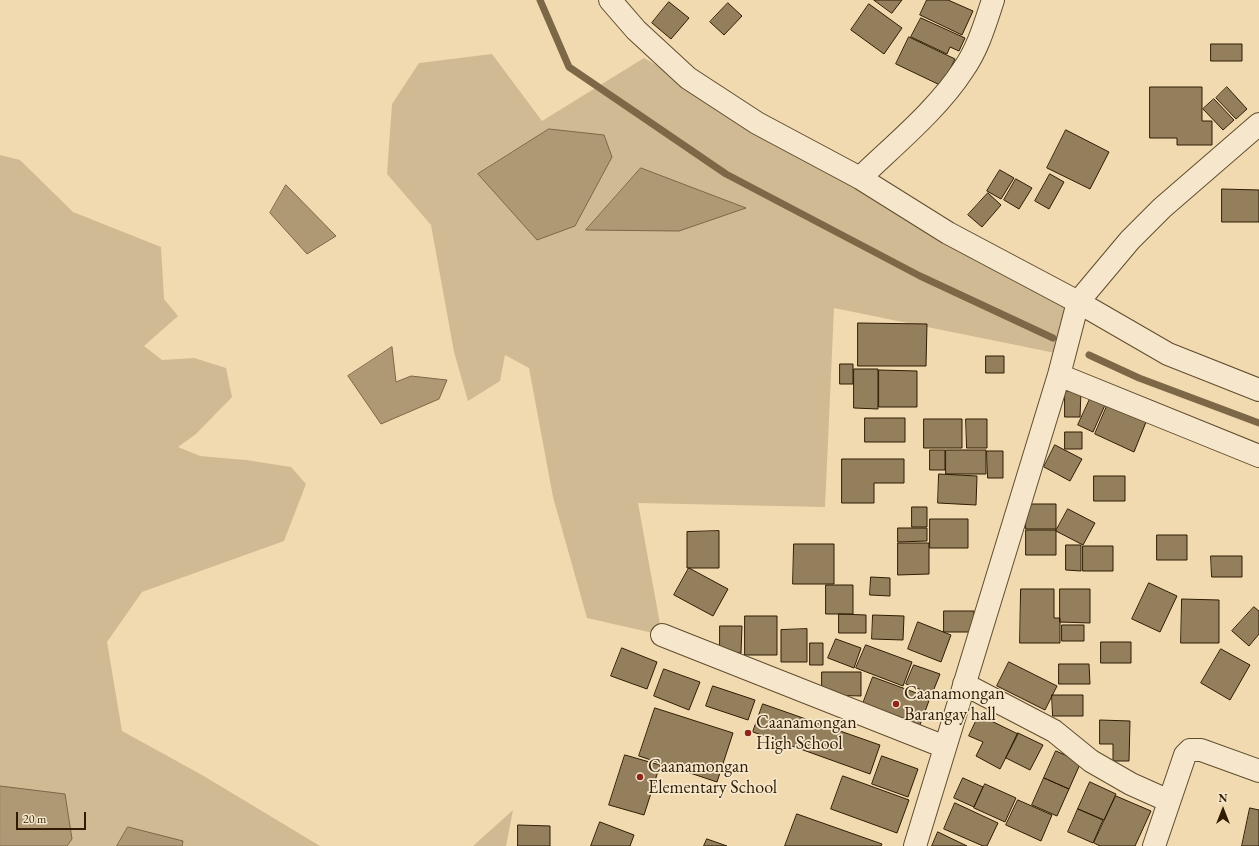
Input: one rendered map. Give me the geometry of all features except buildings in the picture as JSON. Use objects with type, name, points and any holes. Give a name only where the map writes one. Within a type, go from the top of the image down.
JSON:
[{"type":"street","points":[[610,0],[636,30],[688,78],[757,123],[860,178],[948,233],[1078,302],[1168,354],[1259,390]]},
{"type":"street","points":[[860,178],[938,101],[964,70],[980,39],[993,0]]},
{"type":"street","points":[[915,846],[1059,375],[1078,302],[1141,229],[1162,208],[1259,124]]},
{"type":"street","points":[[1059,375],[1259,456]]},
{"type":"street","points":[[662,635],[945,747]]},
{"type":"street","points":[[964,684],[1054,731],[1091,761],[1131,784],[1169,801]]},
{"type":"street","points":[[1154,846],[1185,755],[1190,750],[1201,750],[1259,771]]},
{"type":"shaded area","points":[[492,54],[542,121],[644,58],[860,178],[1078,302],[1065,355],[834,308],[825,507],[638,503],[662,635],[587,618],[553,497],[529,368],[505,355],[500,381],[468,401],[454,352],[431,225],[387,174],[392,104],[419,63]]},
{"type":"shaded area","points":[[549,129],[604,135],[612,157],[575,226],[537,240],[478,174]]},
{"type":"shaded area","points":[[0,155],[20,160],[73,212],[161,247],[164,299],[178,316],[144,346],[162,360],[194,358],[226,368],[232,397],[196,434],[178,447],[200,456],[246,460],[291,467],[306,484],[284,541],[142,592],[107,642],[122,731],[202,775],[320,846],[0,846]]},
{"type":"shaded area","points":[[641,168],[746,208],[679,231],[586,230]]},
{"type":"shaded area","points":[[286,185],[336,236],[307,254],[270,213]]},
{"type":"shaded area","points":[[392,347],[396,382],[411,376],[447,380],[439,399],[381,424],[348,376]]},
{"type":"shaded area","points":[[0,786],[65,794],[72,839],[67,846],[0,846]]},
{"type":"shaded area","points":[[513,810],[506,846],[473,846]]},
{"type":"shaded area","points":[[128,827],[183,841],[182,846],[117,846]]},
{"type":"waterway","points":[[540,0],[569,67],[726,174],[920,276],[1053,338]]},
{"type":"waterway","points":[[1089,355],[1139,378],[1259,423]]},
{"type":"place","name":"Caanamongan Barangay hall","points":[[896,704]]},
{"type":"place","name":"Caanamongan High School","points":[[748,733]]},
{"type":"place","name":"Caanamongan Elementary School","points":[[640,777]]}]
